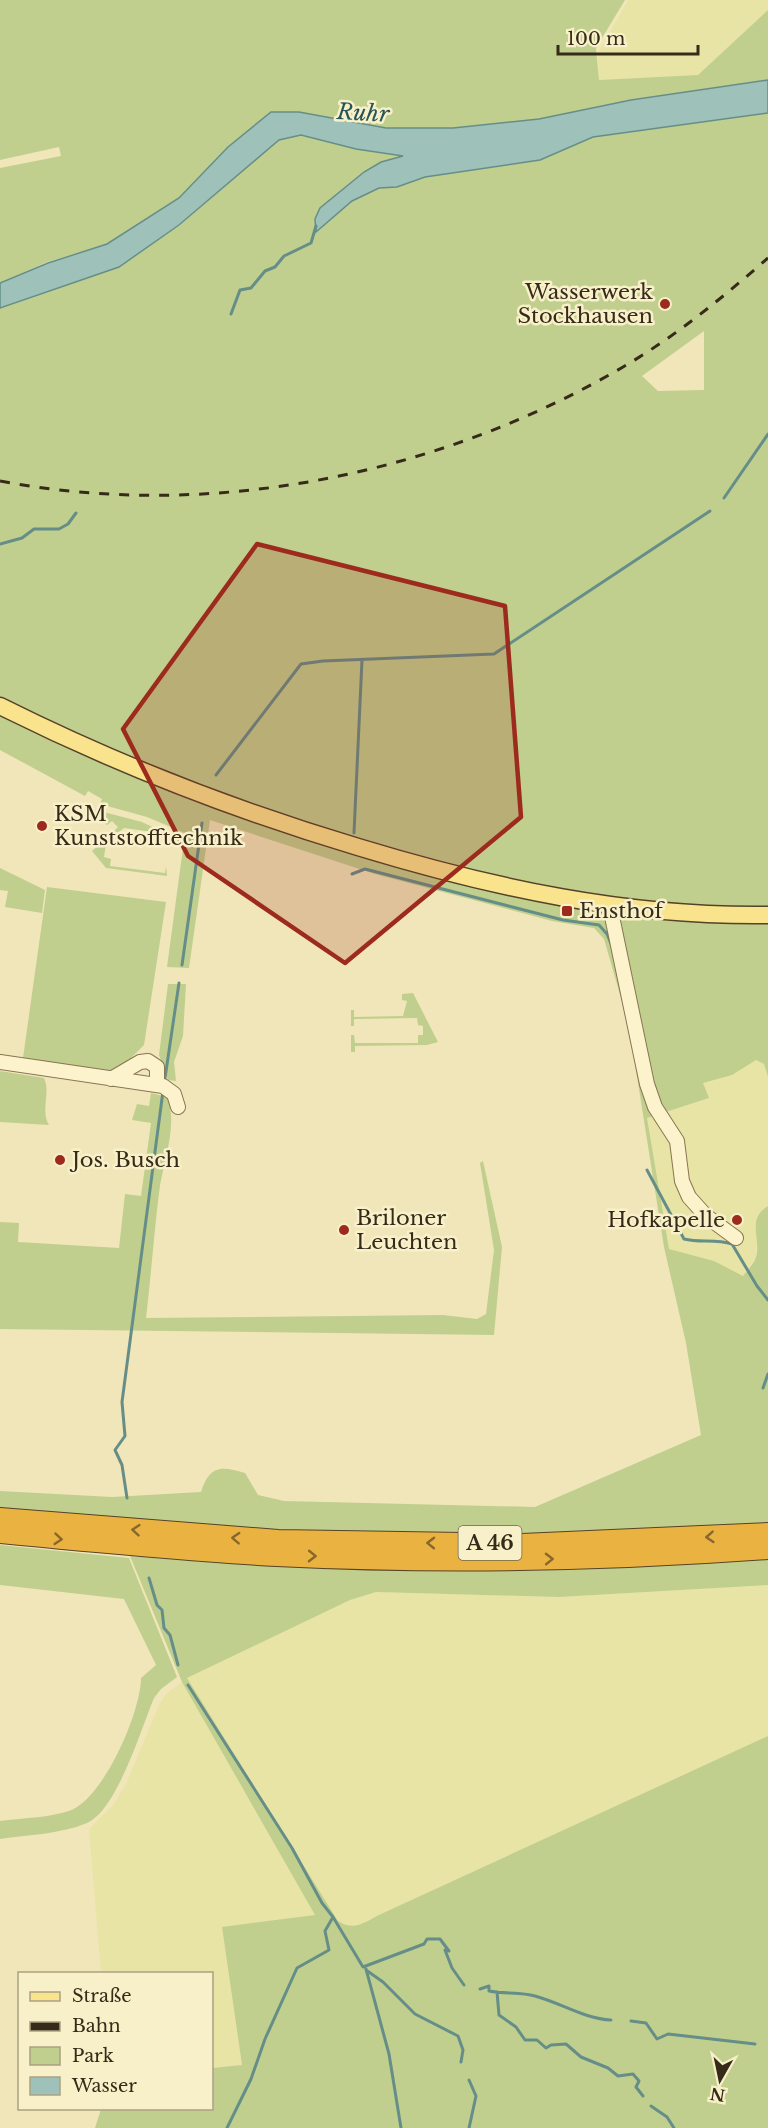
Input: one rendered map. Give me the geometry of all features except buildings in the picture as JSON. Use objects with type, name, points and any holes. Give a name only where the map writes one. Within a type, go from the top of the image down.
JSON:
[{"type":"highway","name":"A 46","points":[[0,1518],[279,1556],[525,1559],[672,1556],[768,1549]]},
{"type":"highway","name":"A 46","points":[[0,1533],[203,1544],[278,1540],[522,1544],[768,1533]]},
{"type":"main road","points":[[0,706],[145,774],[288,825],[465,877],[610,907],[702,914],[768,915]]},
{"type":"street","points":[[610,907],[647,1084],[655,1107],[677,1141],[685,1189],[706,1216],[736,1238]]},
{"type":"street","points":[[111,1079],[140,1062],[148,1061],[157,1067],[157,1085]]},
{"type":"street","points":[[0,1062],[157,1085],[169,1089],[178,1107]]},
{"type":"highlighted area","points":[[257,544],[505,606],[521,817],[345,963],[188,856],[123,729]]},
{"type":"shaded area","points":[[628,0],[768,0],[768,10],[698,75],[599,80],[598,53]]},
{"type":"shaded area","points":[[756,1059],[764,1064],[768,1077],[768,1206],[762,1210],[755,1259],[743,1276],[714,1261],[668,1249],[647,1118],[709,1098],[703,1083],[732,1075]]},
{"type":"shaded area","points":[[768,1585],[768,1736],[356,1927],[348,1927],[338,1921],[187,1678],[350,1600],[376,1592],[559,1597]]},
{"type":"shaded area","points":[[182,1682],[315,1915],[222,1928],[242,2065],[213,2068],[213,1972],[101,1972],[89,1829],[113,1805],[126,1784],[159,1705],[166,1694]]},
{"type":"green space","points":[[0,0],[625,0],[596,48],[599,80],[698,75],[768,10],[768,80],[631,100],[539,119],[453,128],[386,128],[299,112],[228,147],[179,198],[107,244],[47,262],[0,283],[0,168],[61,156],[59,147],[0,160]]},
{"type":"green space","points":[[768,113],[768,1077],[764,1064],[756,1060],[732,1075],[703,1083],[709,1098],[647,1118],[669,1249],[714,1261],[743,1276],[755,1260],[757,1253],[757,1218],[768,1206],[768,1524],[550,1534],[358,1534],[178,1525],[0,1510],[0,1491],[112,1497],[201,1492],[208,1477],[213,1472],[223,1469],[245,1473],[258,1495],[284,1501],[535,1507],[701,1435],[686,1343],[664,1247],[629,1026],[604,939],[594,928],[552,921],[375,874],[210,820],[189,968],[167,967],[185,833],[147,817],[100,804],[102,799],[88,791],[85,796],[0,750],[0,711],[137,775],[213,805],[419,870],[553,904],[688,919],[764,921],[765,910],[694,909],[613,902],[611,899],[557,888],[527,887],[452,870],[259,810],[137,763],[0,701],[0,308],[119,267],[180,225],[279,140],[301,135],[356,149],[404,156],[381,162],[364,172],[320,208],[315,219],[316,231],[352,201],[379,188],[397,187],[425,177],[540,160],[593,137]],"holes":[[[704,331],[704,390],[658,391],[642,376]]]},
{"type":"green space","points":[[92,809],[142,822],[167,834],[124,828],[114,836],[112,833],[118,827],[112,821],[107,825],[90,812]]},
{"type":"green space","points":[[109,836],[113,845],[106,844],[104,857],[111,859],[110,866],[165,873],[166,866],[167,876],[106,868],[92,851]]},
{"type":"green space","points":[[0,868],[45,890],[42,913],[5,907],[8,891],[0,890]]},
{"type":"green space","points":[[47,887],[166,902],[144,1045],[125,1064],[113,1071],[23,1058]]},
{"type":"green space","points":[[168,984],[186,984],[183,1036],[174,1062],[176,1081],[168,1080],[159,1055]]},
{"type":"green space","points":[[413,993],[438,1042],[427,1045],[355,1046],[355,1052],[351,1052],[351,1035],[354,1035],[355,1043],[418,1043],[418,1035],[423,1035],[423,1026],[418,1025],[417,1018],[354,1019],[354,1026],[351,1026],[351,1010],[354,1010],[354,1017],[403,1016],[407,1001],[402,1000],[402,994]]},
{"type":"green space","points":[[0,1071],[44,1078],[46,1083],[45,1114],[49,1125],[0,1122]]},
{"type":"green space","points":[[151,1093],[167,1097],[171,1132],[159,1193],[146,1318],[443,1315],[477,1319],[486,1314],[494,1250],[480,1163],[483,1161],[502,1247],[494,1335],[0,1329],[0,1222],[19,1223],[18,1242],[119,1248],[125,1194],[141,1196],[151,1123],[132,1120],[137,1104],[149,1106]]},
{"type":"green space","points":[[0,1545],[129,1558],[177,1677],[161,1689],[154,1698],[118,1786],[98,1815],[87,1823],[66,1830],[0,1839],[0,1821],[69,1811],[82,1804],[95,1790],[107,1773],[127,1732],[135,1712],[141,1678],[156,1665],[124,1599],[0,1585]]},
{"type":"green space","points":[[130,1556],[289,1567],[449,1571],[609,1568],[768,1558],[768,1585],[559,1597],[376,1592],[350,1600],[187,1678],[338,1921],[350,1926],[364,1923],[768,1736],[768,2128],[95,2128],[101,2110],[213,2110],[213,2068],[242,2065],[222,1927],[315,1915],[182,1682]]},
{"type":"water","points":[[768,80],[768,113],[593,137],[540,160],[425,177],[397,187],[379,188],[352,201],[316,232],[315,219],[320,208],[364,172],[381,162],[403,156],[356,149],[301,135],[279,140],[179,225],[119,267],[0,308],[0,283],[48,263],[107,244],[179,198],[228,147],[271,112],[299,112],[386,128],[453,128],[539,119],[631,100]]},
{"type":"waterway","points":[[231,314],[240,290],[251,288],[265,271],[275,267],[284,256],[311,243],[316,226]]},
{"type":"waterway","points":[[724,498],[768,434]]},
{"type":"waterway","points":[[216,775],[301,664],[323,661],[494,654],[710,511]]},
{"type":"waterway","points":[[0,544],[22,538],[34,529],[59,529],[68,524],[76,513]]},
{"type":"waterway","points":[[354,833],[362,660]]},
{"type":"waterway","points":[[182,965],[202,823]]},
{"type":"waterway","points":[[352,874],[365,869],[563,920],[599,925],[607,934],[612,946]]},
{"type":"waterway","points":[[165,1078],[179,983]]},
{"type":"waterway","points":[[127,1498],[122,1465],[115,1450],[125,1436],[122,1402],[163,1091]]},
{"type":"waterway","points":[[647,1170],[684,1239],[732,1244],[768,1300]]},
{"type":"waterway","points":[[763,1388],[768,1374]]},
{"type":"waterway","points":[[149,1578],[157,1605],[162,1610],[164,1628],[170,1635],[178,1665]]},
{"type":"waterway","points":[[188,1685],[292,1848],[322,1903],[333,1917],[325,1931],[329,1950],[297,1968],[265,2039],[251,2079],[227,2128]]},
{"type":"waterway","points":[[333,1917],[363,1967],[424,1944],[427,1939],[440,1939],[449,1951],[445,1950],[452,1968],[464,1985]]},
{"type":"waterway","points":[[366,1969],[389,2054],[401,2128]]},
{"type":"waterway","points":[[366,1970],[383,1982],[415,2014],[458,2036],[463,2050],[461,2062]]},
{"type":"waterway","points":[[480,1989],[489,1986],[489,1991],[535,1996],[582,2014],[611,2020]]},
{"type":"waterway","points":[[497,1992],[499,2015],[516,2027],[525,2040],[537,2040],[546,2048],[551,2045],[566,2044],[581,2057],[608,2068],[618,2076],[633,2074],[639,2081],[636,2087],[643,2096]]},
{"type":"waterway","points":[[631,2021],[646,2023],[657,2039],[668,2034],[755,2044]]},
{"type":"waterway","points":[[469,2080],[476,2096],[469,2128]]},
{"type":"waterway","points":[[651,2106],[667,2117],[674,2128]]},
{"type":"railway","points":[[0,481],[80,492],[161,495],[242,491],[322,480],[400,461],[477,436],[552,405],[623,367],[662,343],[698,316],[768,258]]},
{"type":"place","name":"Wasserwerk Stockhausen","points":[[665,304]]},
{"type":"place","name":"KSM Kunststofftechnik","points":[[42,826]]},
{"type":"place","name":"Ensthof","points":[[567,911]]},
{"type":"place","name":"Jos. Busch","points":[[60,1160]]},
{"type":"place","name":"Hofkapelle","points":[[737,1220]]},
{"type":"place","name":"Briloner Leuchten","points":[[344,1230]]},
{"type":"water label","name":"Ruhr","points":[[363,113]]}]
